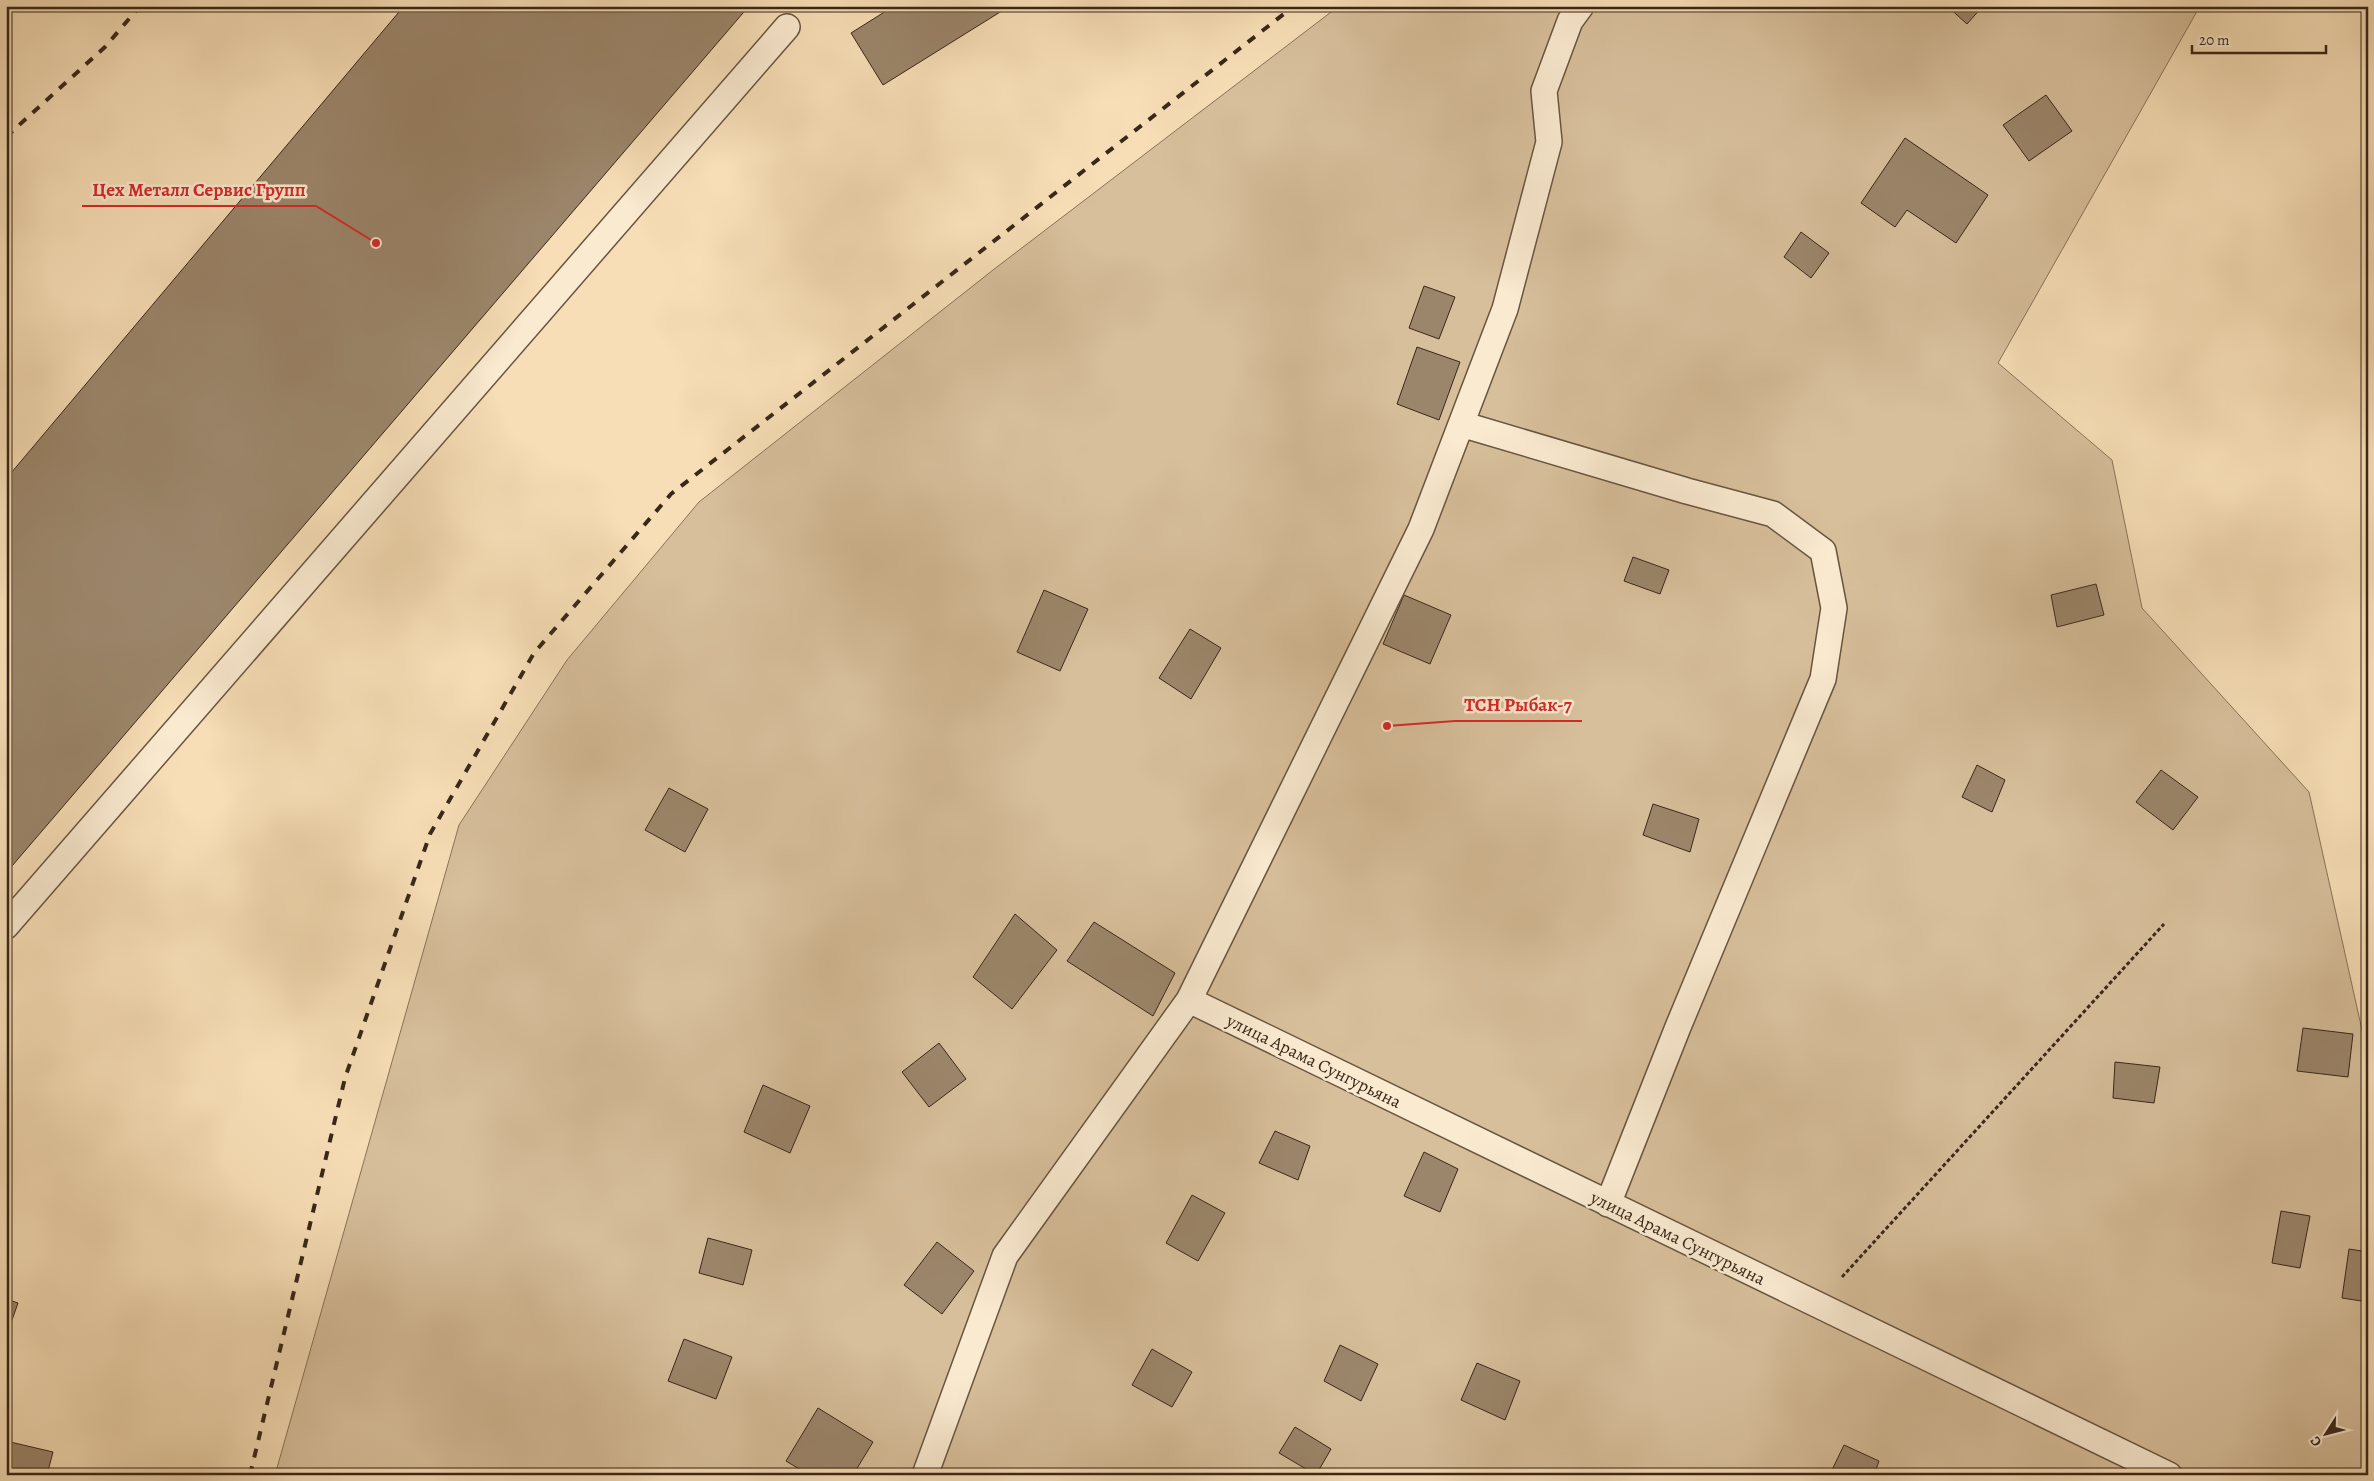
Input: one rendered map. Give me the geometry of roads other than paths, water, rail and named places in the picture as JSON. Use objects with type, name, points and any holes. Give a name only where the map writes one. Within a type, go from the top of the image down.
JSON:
[{"type":"lane","points":[[925,1475],[1005,1256],[1189,1000],[1421,529],[1505,309],[1549,142],[1544,91],[1570,21],[1581,6]]},
{"type":"lane","points":[[6,926],[787,27]]},
{"type":"lane","points":[[1461,424],[1687,491],[1774,514],[1823,551],[1834,608],[1823,679],[1678,1027],[1608,1204]]},
{"type":"lane","name":"улица Арама Сунгурьяна","points":[[1189,1000],[2169,1475]]},
{"type":"railway","points":[[6,137],[105,47],[140,6]]},
{"type":"railway","points":[[250,1475],[345,1078],[430,834],[534,653],[671,494],[1294,6]]},
{"type":"place","name":"Цех Металл Сервис Групп","points":[[376,243]]},
{"type":"place","name":"ТСН Рыбак-7","points":[[1387,726]]}]
